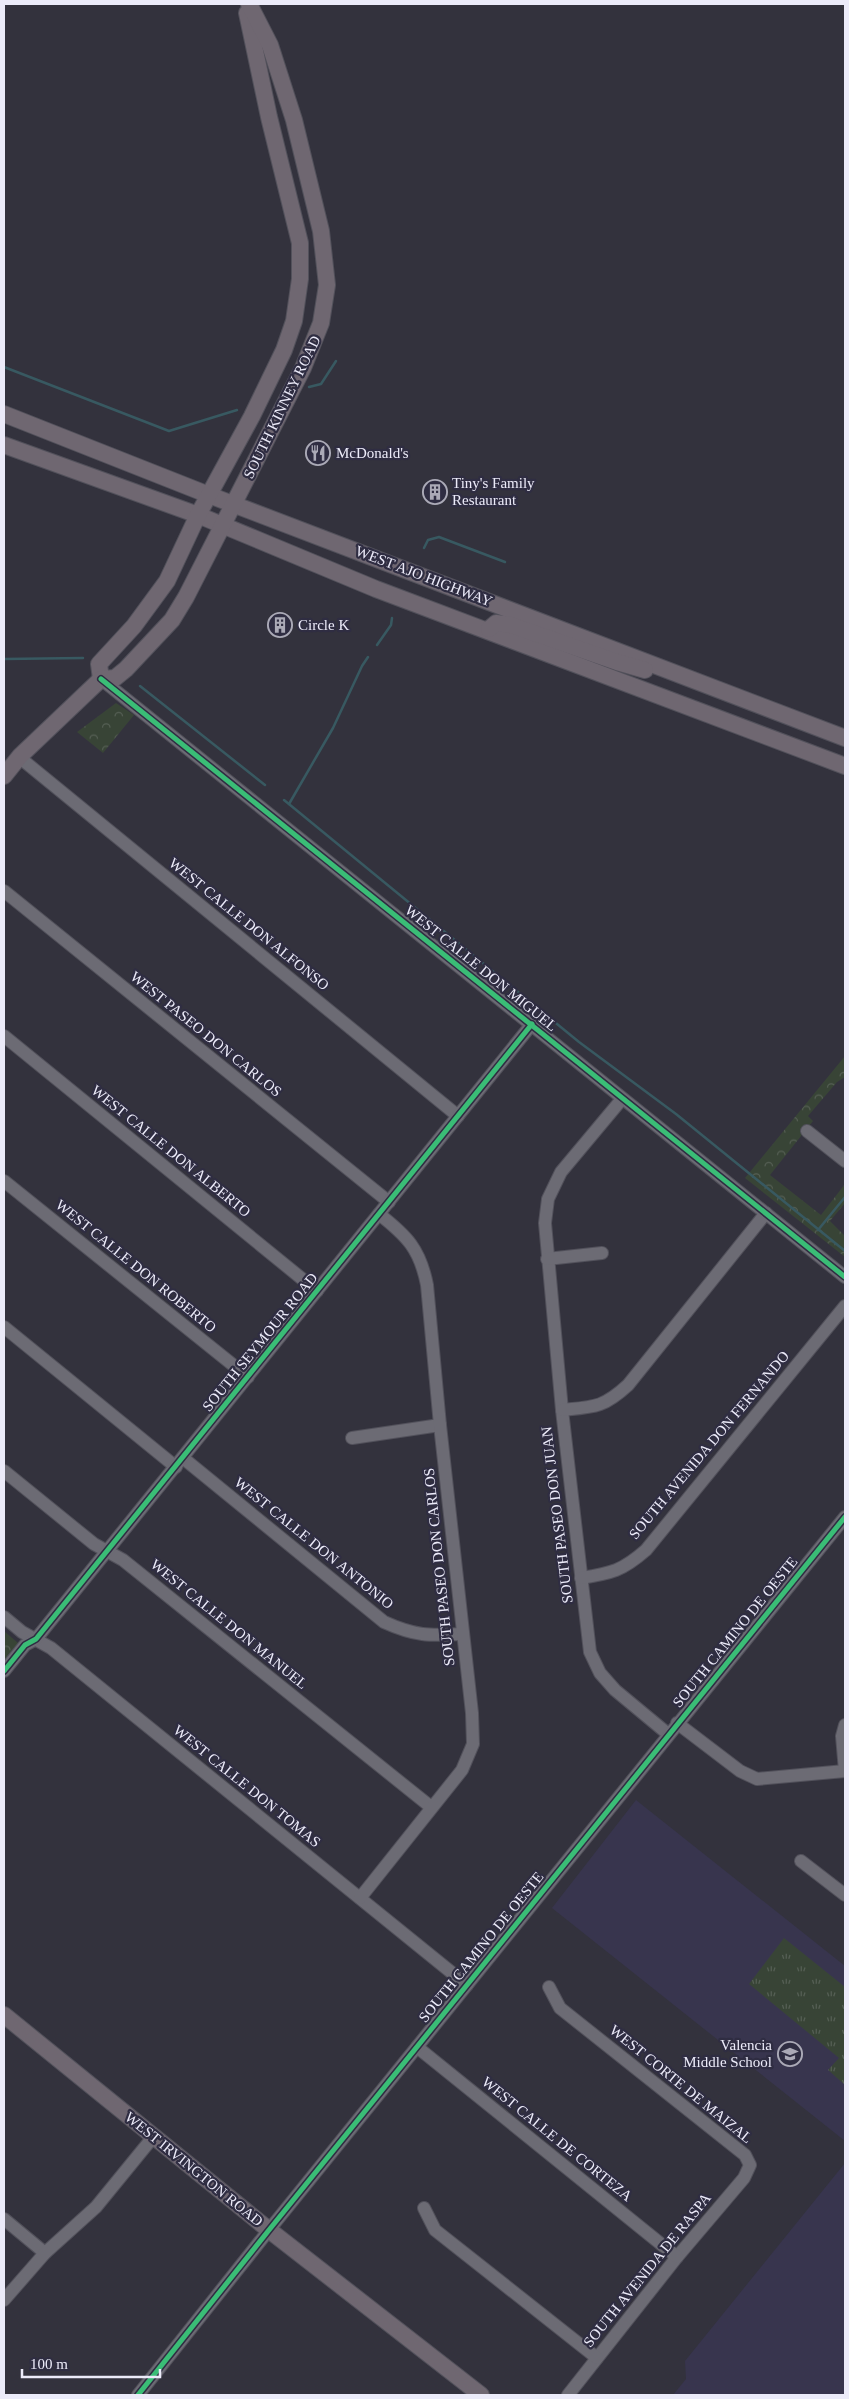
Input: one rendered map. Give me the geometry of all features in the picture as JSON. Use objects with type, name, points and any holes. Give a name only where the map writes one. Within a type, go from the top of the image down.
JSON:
[{"type":"main road","name":"SOUTH KINNEY ROAD","points":[[101,679],[99,664],[152,605],[167,581],[198,515],[252,416],[284,350],[294,321],[300,280],[300,243],[269,117],[247,4]]},
{"type":"main road","name":"SOUTH KINNEY ROAD","points":[[4,776],[19,757],[101,679],[115,678],[126,669],[172,620],[236,504],[313,347],[321,323],[327,286],[321,231],[294,120],[270,45],[247,4]]},
{"type":"main road","name":"WEST AJO HIGHWAY","points":[[4,414],[209,495],[682,674],[845,738]]},
{"type":"main road","name":"WEST AJO HIGHWAY","points":[[4,445],[198,515],[376,588],[845,766]]},
{"type":"main road","points":[[488,629],[496,624],[512,625],[617,662],[655,672],[682,674]]},
{"type":"main road","name":"WEST IRVINGTON ROAD","points":[[4,2015],[269,2230],[481,2395]]},
{"type":"street","name":"WEST CALLE DON MIGUEL","points":[[101,679],[845,1277]]},
{"type":"street","name":"WEST CALLE DON ALFONSO","points":[[19,757],[458,1116]]},
{"type":"street","name":"WEST PASEO DON CARLOS","points":[[4,891],[389,1202]]},
{"type":"street","name":"SOUTH SEYMOUR ROAD","points":[[4,1671],[24,1645],[36,1640],[108,1552],[532,1024]]},
{"type":"street","name":"WEST CALLE DON ALBERTO","points":[[4,1036],[317,1291]]},
{"type":"street","name":"SOUTH PASEO DON JUAN","points":[[622,1099],[561,1172],[548,1199],[544,1223],[562,1410],[590,1652],[600,1673],[616,1690],[668,1734]]},
{"type":"street","points":[[807,1131],[845,1160]]},
{"type":"street","name":"WEST CALLE DON ROBERTO","points":[[4,1181],[248,1377]]},
{"type":"street","points":[[562,1410],[596,1407],[612,1400],[628,1385],[766,1213]]},
{"type":"street","name":"SOUTH PASEO DON CARLOS","points":[[360,1898],[462,1770],[472,1744],[472,1713],[440,1425],[427,1285],[423,1265],[414,1247],[404,1233],[379,1214]]},
{"type":"street","points":[[547,1259],[602,1253]]},
{"type":"street","name":"SOUTH AVENIDA DON FERNANDO","points":[[581,1578],[610,1573],[628,1566],[646,1550],[845,1306]]},
{"type":"street","name":"WEST CALLE DON ANTONIO","points":[[4,1327],[384,1622],[407,1633],[430,1636],[463,1634]]},
{"type":"street","points":[[352,1438],[440,1425]]},
{"type":"street","name":"WEST CALLE DON MANUEL","points":[[4,1471],[94,1544],[123,1560],[431,1807]]},
{"type":"street","name":"SOUTH CAMINO DE OESTE","points":[[138,2395],[668,1734],[845,1517]]},
{"type":"street","name":"WEST CALLE DON TOMAS","points":[[4,1617],[22,1632],[51,1648],[467,1985]]},
{"type":"street","points":[[677,1723],[740,1772],[757,1779],[845,1771],[842,1736],[845,1725]]},
{"type":"street","points":[[801,1861],[845,1895]]},
{"type":"street","name":"WEST CORTE DE MAIZAL","points":[[549,1987],[560,2008],[745,2154],[750,2165]]},
{"type":"street","name":"WEST CALLE DE CORTEZA","points":[[417,2046],[677,2256]]},
{"type":"street","points":[[4,2300],[45,2253],[96,2207],[154,2136]]},
{"type":"street","name":"SOUTH AVENIDA DE RASPA","points":[[568,2395],[677,2256],[744,2178],[750,2165]]},
{"type":"street","points":[[424,2208],[435,2230],[597,2358]]},
{"type":"street","points":[[4,2220],[45,2253]]},
{"type":"shaded area","name":"Valencia Middle School","points":[[636,1800],[845,1966],[845,2141],[552,1908]]},
{"type":"shaded area","points":[[845,2163],[845,2395],[673,2395],[686,2379],[685,2361]]},
{"type":"green space","points":[[116,703],[134,715],[103,753],[77,732]]},
{"type":"green space","points":[[845,1056],[845,1077],[837,1082],[808,1116],[813,1121],[770,1175],[821,1215],[845,1184],[845,1203],[830,1221],[845,1236],[845,1257],[745,1178]]},
{"type":"green space","points":[[4,1631],[18,1643],[4,1661]]},
{"type":"green space","points":[[784,1938],[845,1987],[845,2085],[828,2070],[839,2058],[749,1984]]},
{"type":"waterway","points":[[309,387],[321,384],[336,361]]},
{"type":"waterway","points":[[4,367],[169,431],[237,410]]},
{"type":"waterway","points":[[424,548],[428,540],[439,537],[505,562]]},
{"type":"waterway","points":[[377,645],[391,625],[392,618]]},
{"type":"waterway","points":[[289,804],[333,728],[368,657]]},
{"type":"waterway","points":[[4,659],[83,658]]},
{"type":"waterway","points":[[140,686],[265,785]]},
{"type":"waterway","points":[[284,800],[579,1042],[676,1114],[845,1251]]},
{"type":"waterway","points":[[818,1230],[845,1197]]},
{"type":"cycle path","points":[[101,679],[845,1277]]},
{"type":"cycle path","points":[[4,1671],[25,1645],[36,1639],[532,1024]]},
{"type":"cycle path","points":[[138,2395],[845,1517]]},
{"type":"place","name":"McDonald's","points":[[318,453]]},
{"type":"place","name":"Tiny's Family Restaurant","points":[[435,492]]},
{"type":"place","name":"Circle K","points":[[280,625]]},
{"type":"place","name":"Valencia Middle School","points":[[790,2054]]}]
